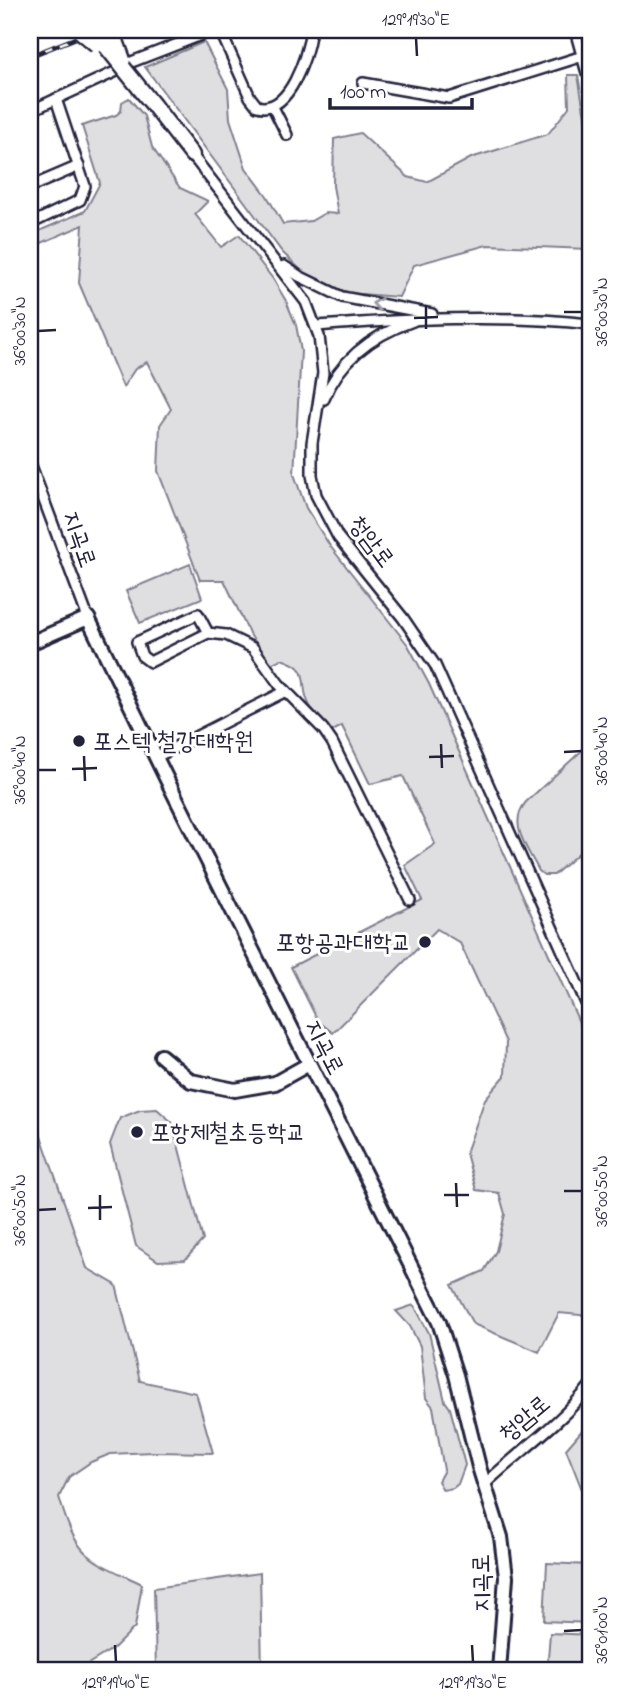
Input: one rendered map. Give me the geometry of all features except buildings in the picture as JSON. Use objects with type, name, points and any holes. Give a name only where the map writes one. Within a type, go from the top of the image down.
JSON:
[{"type":"main road","points":[[79,30],[125,68]]},
{"type":"main road","points":[[93,30],[125,68]]},
{"type":"main road","points":[[112,30],[125,68]]},
{"type":"main road","name":"청암로","points":[[125,68],[192,155]]},
{"type":"street","points":[[30,111],[214,30]]},
{"type":"street","points":[[220,30],[250,97],[257,106],[273,107],[284,97],[300,70],[311,30]]},
{"type":"street","points":[[575,30],[587,73]]},
{"type":"street","points":[[363,83],[449,98],[583,56]]},
{"type":"street","points":[[30,224],[80,200],[85,186],[56,99]]},
{"type":"street","points":[[273,107],[287,135]]},
{"type":"street","name":"청암로","points":[[192,155],[271,258],[290,278],[317,326],[323,381],[312,443],[312,475],[316,495],[338,537],[403,618],[435,666],[590,1012]]},
{"type":"street","points":[[30,187],[79,166]]},
{"type":"street","points":[[271,258],[342,298],[443,317]]},
{"type":"street","points":[[317,326],[490,316],[590,324]]},
{"type":"street","points":[[316,420],[330,384],[347,360],[378,337],[423,318]]},
{"type":"street","name":"지곡로","points":[[30,463],[88,618],[439,1322],[501,1537],[506,1577],[499,1671]]},
{"type":"street","points":[[208,633],[198,614],[137,642],[142,656],[150,662],[208,633],[226,635],[253,648],[286,691],[332,742],[410,900]]},
{"type":"street","points":[[30,643],[88,618]]},
{"type":"street","points":[[156,757],[286,691]]},
{"type":"street","points":[[161,1056],[191,1081],[235,1090],[275,1083],[309,1064]]},
{"type":"street","name":"청암로","points":[[486,1483],[512,1458],[548,1431],[590,1386]]},
{"type":"shaded area","points":[[204,42],[228,89],[230,119],[246,168],[283,224],[311,221],[325,213],[338,214],[333,186],[334,139],[360,133],[408,177],[427,182],[471,158],[548,134],[569,107],[568,75],[578,75],[588,135],[588,249],[487,245],[414,265],[399,297],[348,293],[303,272],[282,252],[145,67]]},
{"type":"shaded area","points":[[129,98],[144,116],[152,147],[180,188],[208,201],[195,214],[221,247],[239,235],[273,279],[286,301],[296,325],[301,351],[294,474],[306,508],[330,546],[408,645],[429,684],[590,1047],[590,1316],[559,1313],[539,1352],[473,1324],[452,1285],[484,1271],[496,1251],[505,1214],[499,1193],[476,1190],[466,1153],[485,1099],[505,1076],[506,1042],[460,943],[437,929],[333,1033],[318,1021],[291,967],[422,900],[405,865],[435,844],[403,776],[370,784],[342,726],[331,732],[310,706],[302,672],[298,667],[281,659],[271,664],[249,633],[224,580],[200,580],[158,471],[160,425],[171,409],[147,362],[135,369],[123,387],[79,283],[83,225],[30,248],[30,235],[85,211],[100,183],[82,126],[116,115],[121,111],[122,102]]},
{"type":"shaded area","points":[[190,564],[202,598],[140,623],[126,591]]},
{"type":"shaded area","points":[[590,743],[590,843],[554,875],[544,875],[539,871],[521,836],[518,819],[521,810],[526,802]]},
{"type":"shaded area","points":[[30,1104],[87,1268],[116,1285],[140,1381],[196,1393],[213,1453],[110,1454],[91,1462],[69,1477],[59,1497],[79,1545],[97,1561],[142,1584],[135,1627],[114,1648],[83,1667],[30,1669]]},
{"type":"shaded area","points":[[157,1109],[172,1122],[203,1240],[185,1260],[158,1261],[136,1246],[110,1144],[120,1118],[140,1110]]},
{"type":"shaded area","points":[[414,1305],[429,1333],[445,1401],[450,1408],[465,1465],[458,1484],[443,1490],[438,1481],[444,1470],[433,1407],[426,1398],[420,1346],[410,1326],[396,1311]]},
{"type":"shaded area","points":[[590,1421],[590,1510],[566,1449]]},
{"type":"shaded area","points":[[547,1563],[590,1565],[590,1623],[544,1621]]},
{"type":"shaded area","points":[[260,1573],[262,1671],[156,1671],[154,1588]]},
{"type":"shaded area","points":[[550,1633],[590,1635],[590,1671],[547,1671]]},
{"type":"railway","points":[[30,56],[96,30]]},
{"type":"place","name":"포스텍 철강대학원","points":[[79,741]]},
{"type":"place","name":"포항공과대학교","points":[[425,942]]},
{"type":"place","name":"포항제철초등학교","points":[[137,1132]]}]
